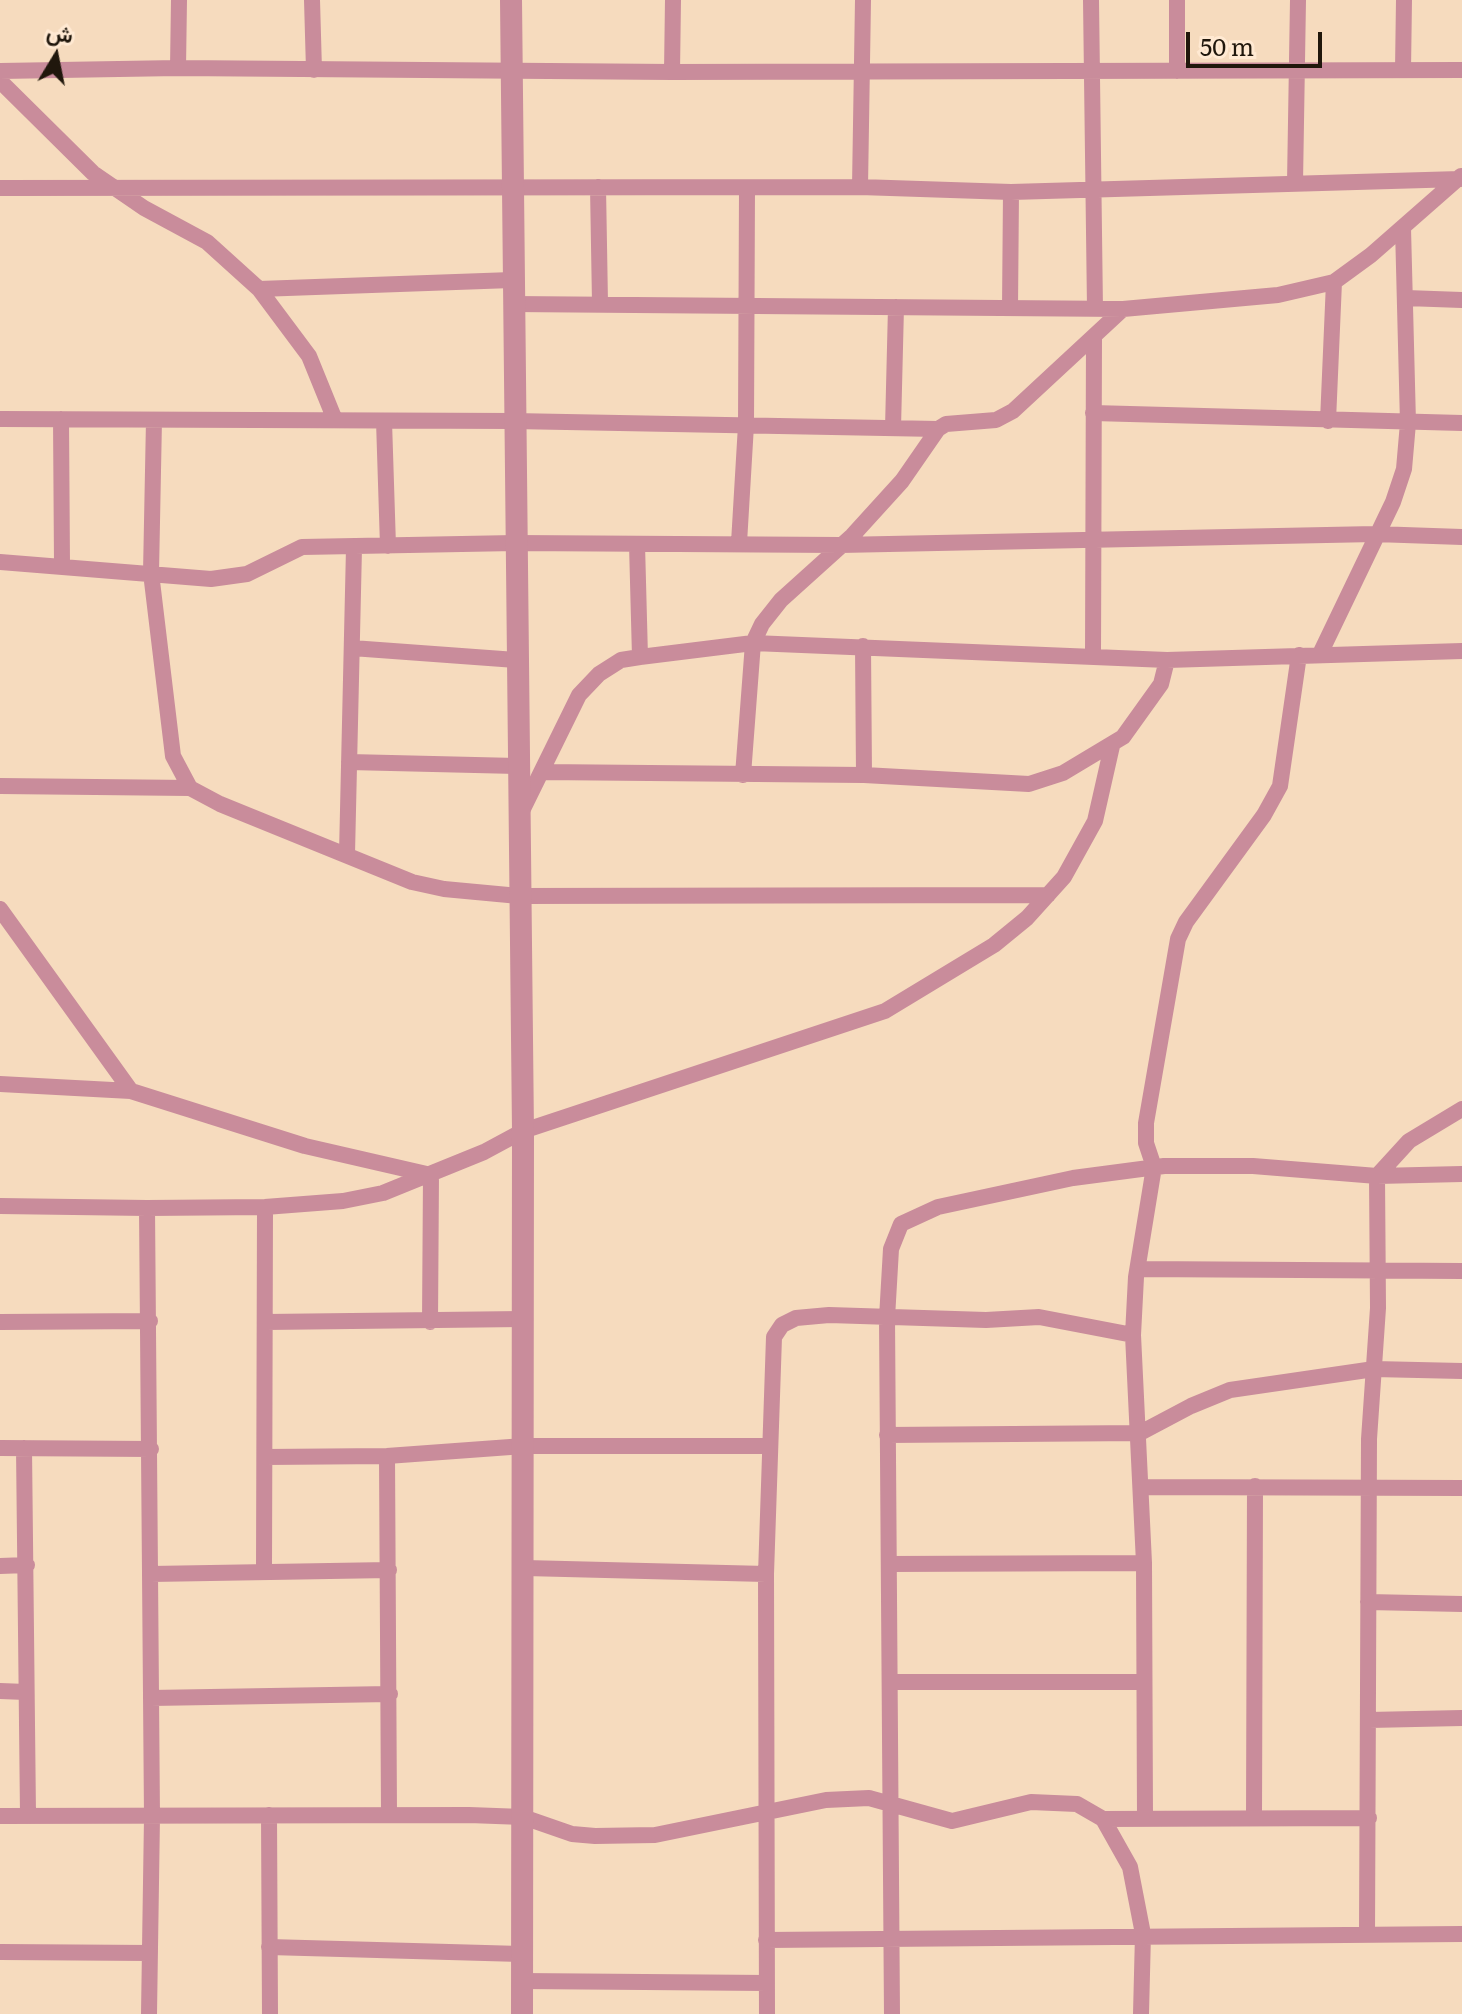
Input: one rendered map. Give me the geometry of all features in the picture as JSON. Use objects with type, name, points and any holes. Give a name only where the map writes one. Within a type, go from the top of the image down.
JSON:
[{"type":"street","points":[[178,68],[179,0]]},
{"type":"street","points":[[312,0],[314,70]]},
{"type":"street","points":[[511,0],[514,69],[513,421],[523,1131],[525,1568],[522,2014]]},
{"type":"street","points":[[672,72],[673,0]]},
{"type":"street","points":[[860,187],[863,0]]},
{"type":"street","points":[[1091,0],[1095,309]]},
{"type":"street","points":[[1177,0],[1177,71]]},
{"type":"street","points":[[1295,183],[1298,0]]},
{"type":"street","points":[[1403,70],[1404,0]]},
{"type":"street","points":[[0,71],[178,68],[672,72],[1462,70]]},
{"type":"street","points":[[0,81],[93,173],[207,242],[259,289],[309,356],[335,420]]},
{"type":"street","points":[[0,188],[860,187],[1011,192],[1295,183],[1458,183]]},
{"type":"street","points":[[512,304],[1123,309],[1278,295],[1334,282],[1458,183]]},
{"type":"street","points":[[598,187],[600,303]]},
{"type":"street","points":[[739,543],[746,425],[747,189]]},
{"type":"street","points":[[1010,308],[1011,192]]},
{"type":"street","points":[[1320,654],[1393,502],[1404,469],[1408,423],[1403,228]]},
{"type":"street","points":[[259,289],[512,280]]},
{"type":"street","points":[[1328,421],[1334,282]]},
{"type":"street","points":[[1406,298],[1462,300]]},
{"type":"street","points":[[893,428],[896,307]]},
{"type":"street","points":[[743,775],[753,643],[781,600],[902,481],[938,429],[946,424],[996,420],[1013,411],[1123,309]]},
{"type":"street","points":[[1093,655],[1094,338]]},
{"type":"street","points":[[1093,413],[1462,423]]},
{"type":"street","points":[[0,419],[513,421],[938,429]]},
{"type":"street","points":[[61,419],[62,564]]},
{"type":"street","points":[[154,420],[151,573],[173,756],[190,788]]},
{"type":"street","points":[[384,421],[388,546]]},
{"type":"street","points":[[0,562],[62,564],[211,579],[247,574],[302,547],[515,543],[840,545],[1375,534],[1462,537]]},
{"type":"street","points":[[637,544],[640,657]]},
{"type":"street","points":[[347,854],[354,548]]},
{"type":"street","points":[[518,820],[579,695],[599,674],[621,660],[753,643],[1167,660],[1462,651]]},
{"type":"street","points":[[863,646],[864,775]]},
{"type":"street","points":[[352,648],[516,660]]},
{"type":"street","points":[[1145,1819],[1144,1563],[1133,1335],[1138,1269],[1154,1167],[1145,1132],[1174,953],[1186,922],[1264,815],[1280,786],[1299,655]]},
{"type":"street","points":[[542,772],[864,775],[1029,784],[1063,773],[1123,737],[1161,684],[1167,660]]},
{"type":"street","points":[[0,1206],[265,1207],[343,1201],[383,1193],[431,1175],[523,1131],[885,1011],[994,945],[1027,918],[1064,877],[1095,821],[1112,746]]},
{"type":"street","points":[[349,762],[517,766]]},
{"type":"street","points":[[0,786],[190,788],[220,804],[412,882],[444,889],[519,896],[1048,895]]},
{"type":"street","points":[[0,909],[131,1091]]},
{"type":"street","points":[[0,1084],[131,1091],[305,1146],[431,1175]]},
{"type":"street","points":[[1367,1934],[1369,1487],[1377,1271],[1377,1176],[1409,1141],[1462,1109]]},
{"type":"street","points":[[892,2014],[887,1318],[891,1249],[901,1224],[938,1207],[1073,1178],[1154,1167],[1253,1166],[1377,1176],[1462,1174]]},
{"type":"street","points":[[430,1322],[431,1175]]},
{"type":"street","points":[[264,1570],[265,1207]]},
{"type":"street","points":[[147,1208],[152,1817],[149,2014]]},
{"type":"street","points":[[1138,1269],[1462,1271]]},
{"type":"street","points":[[767,2014],[766,1574],[774,1337],[782,1325],[796,1318],[829,1315],[887,1318],[1039,1317],[1133,1335]]},
{"type":"street","points":[[266,1322],[522,1319]]},
{"type":"street","points":[[0,1322],[150,1321]]},
{"type":"street","points":[[887,1435],[1140,1433],[1230,1390],[1374,1369],[1462,1371]]},
{"type":"street","points":[[265,1457],[387,1456],[524,1446],[770,1446]]},
{"type":"street","points":[[0,1448],[151,1449]]},
{"type":"street","points":[[24,1448],[28,1815]]},
{"type":"street","points":[[387,1456],[389,1814]]},
{"type":"street","points":[[1254,1817],[1255,1486]]},
{"type":"street","points":[[1141,1487],[1462,1488]]},
{"type":"street","points":[[889,1564],[1144,1563]]},
{"type":"street","points":[[0,1566],[27,1565]]},
{"type":"street","points":[[525,1568],[766,1574]]},
{"type":"street","points":[[151,1574],[389,1570]]},
{"type":"street","points":[[1368,1602],[1462,1604]]},
{"type":"street","points":[[890,1682],[1144,1682]]},
{"type":"street","points":[[0,1691],[26,1692]]},
{"type":"street","points":[[151,1698],[390,1694]]},
{"type":"street","points":[[1369,1720],[1462,1718]]},
{"type":"street","points":[[0,1816],[389,1814],[523,1817],[572,1834],[655,1835],[826,1800],[869,1798],[952,1821],[1051,1800],[1077,1804],[1103,1819],[1369,1818]]},
{"type":"street","points":[[269,1815],[270,2014]]},
{"type":"street","points":[[1103,1819],[1130,1867],[1143,1934],[1141,2014]]},
{"type":"street","points":[[766,1940],[891,1941],[1143,1934],[1462,1934]]},
{"type":"street","points":[[269,1947],[521,1954]]},
{"type":"street","points":[[0,1952],[150,1953]]},
{"type":"street","points":[[521,1981],[767,1983]]}]
